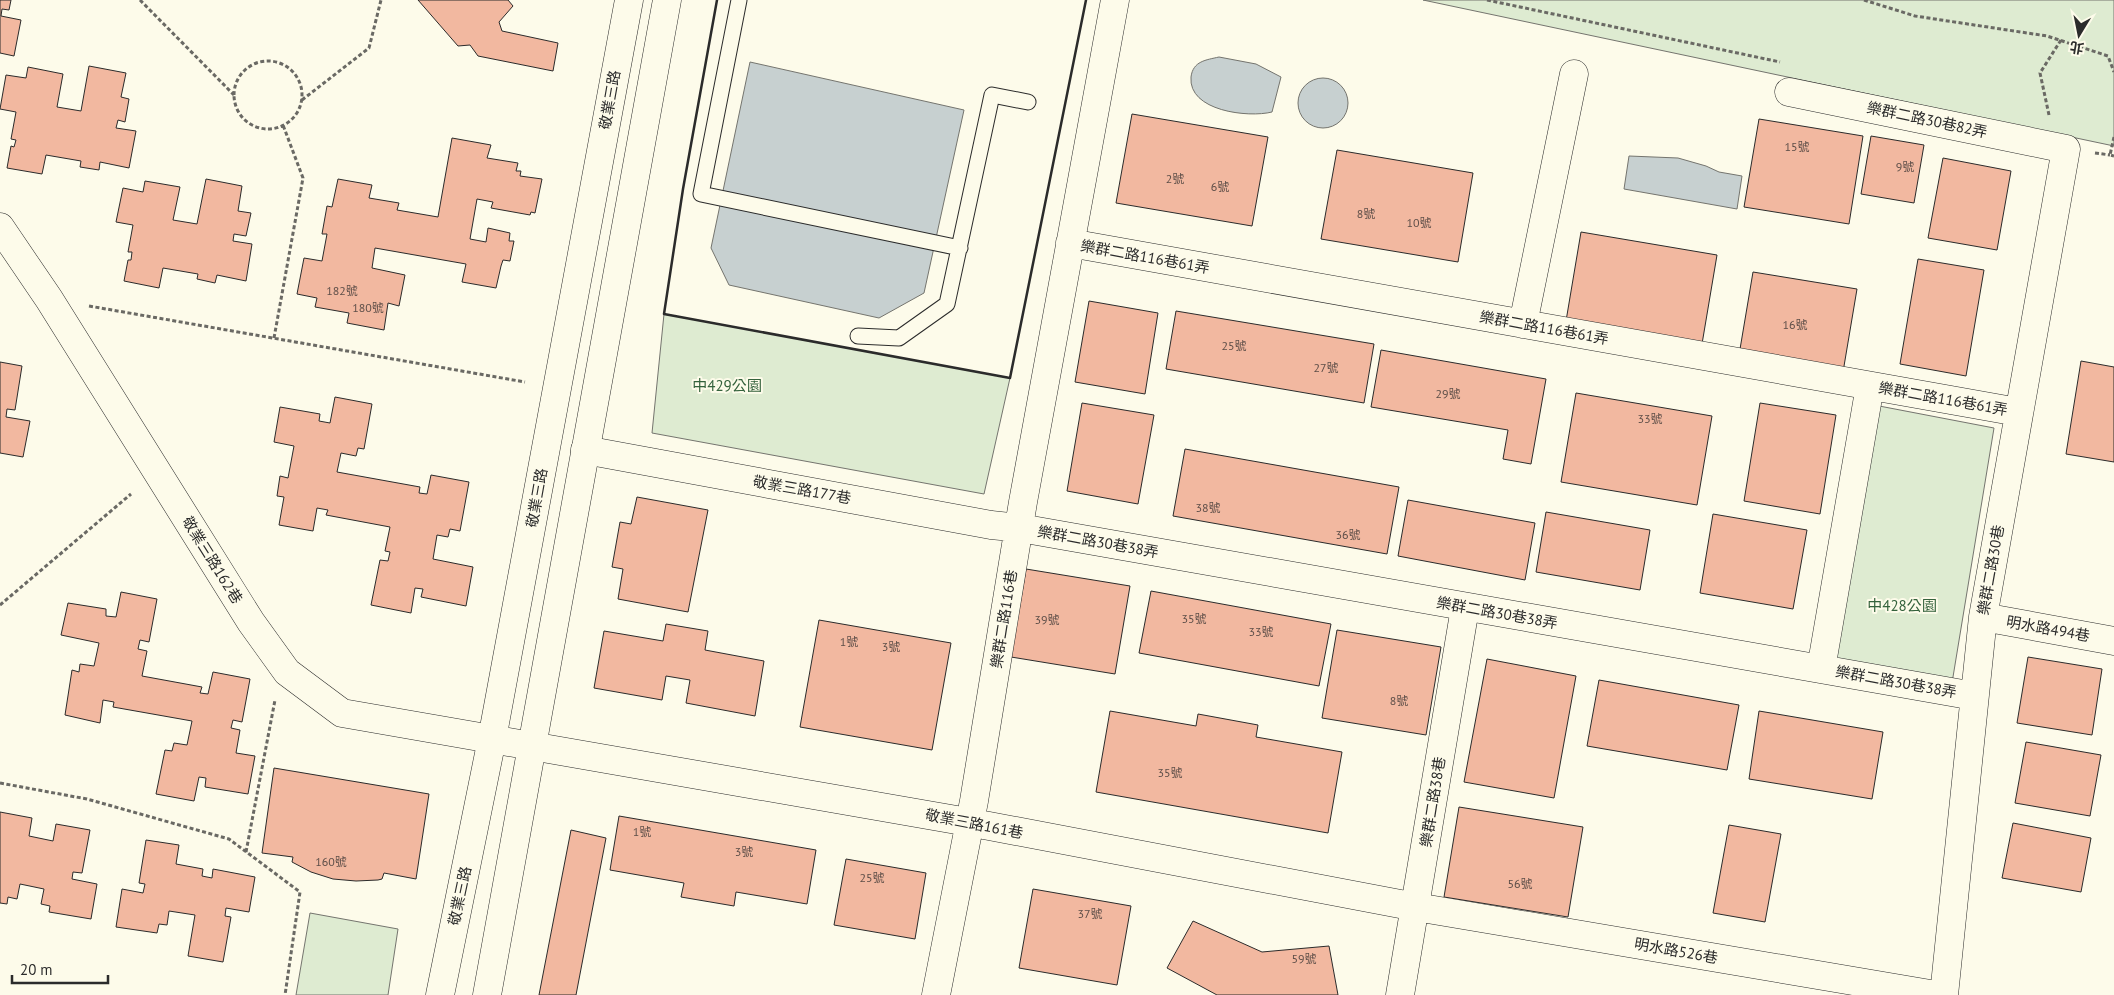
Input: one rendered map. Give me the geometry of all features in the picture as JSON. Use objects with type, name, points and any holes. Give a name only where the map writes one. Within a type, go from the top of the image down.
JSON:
[{"type":"street","name":"敬業三路","points":[[440,995],[492,739],[628,0]]},
{"type":"street","points":[[486,995],[667,0]]},
{"type":"street","name":"樂群二路116巷","points":[[936,995],[968,822],[974,800],[1070,243],[1115,0]]},
{"type":"street","points":[[1523,324],[1574,74]]},
{"type":"street","name":"樂群二路30巷82弄","points":[[1789,92],[2066,149]]},
{"type":"street","name":"樂群二路30巷","points":[[1944,995],[1983,617],[2066,149]]},
{"type":"street","name":"敬業三路162巷","points":[[0,227],[49,299],[251,622],[287,672],[342,713],[531,746]]},
{"type":"street","name":"樂群二路116巷61弄","points":[[1070,243],[2018,412]]},
{"type":"street","points":[[1821,669],[1870,386]]},
{"type":"street","name":"敬業三路177巷","points":[[585,450],[991,525],[1020,528]]},
{"type":"street","name":"樂群二路30巷38弄","points":[[1020,528],[1465,608],[1974,696]]},
{"type":"street","name":"樂群二路38巷","points":[[1400,995],[1465,608]]},
{"type":"street","name":"明水路494巷","points":[[1983,617],[2114,640]]},
{"type":"street","name":"敬業三路161巷","points":[[531,746],[968,822],[1416,907]]},
{"type":"street","name":"明水路526巷","points":[[1416,907],[1936,995]]},
{"type":"lane","points":[[739,0],[701,194],[960,248]]},
{"type":"lane","points":[[858,336],[900,338],[947,304],[992,95],[1028,102]]},
{"type":"path","points":[[140,0],[234,95]]},
{"type":"path","points":[[302,100],[302,90],[292,71],[273,61],[261,61],[242,73],[236,84],[234,95],[236,106],[242,116],[251,124],[262,128],[283,125],[292,119],[302,100],[369,48],[381,0]]},
{"type":"path","points":[[1487,0],[1787,63]]},
{"type":"path","points":[[1864,0],[1915,16],[2061,40],[2108,56],[2114,72]]},
{"type":"path","points":[[2052,118],[2047,113],[2040,73],[2061,40]]},
{"type":"path","points":[[274,338],[303,178],[283,125]]},
{"type":"path","points":[[2094,152],[2112,156],[2114,137]]},
{"type":"path","points":[[49,299],[525,382]]},
{"type":"path","points":[[0,605],[132,494]]},
{"type":"path","points":[[246,852],[276,692]]},
{"type":"path","points":[[0,783],[106,804],[229,839],[300,892],[284,995]]},
{"type":"green space","points":[[1423,0],[2114,0],[2114,146]]},
{"type":"green space","name":"中429公園","points":[[664,314],[1010,378],[984,494],[652,433]]},
{"type":"green space","name":"中428公園","points":[[1874,405],[1994,428],[1952,683],[1830,662]]},
{"type":"green space","points":[[310,913],[398,929],[388,995],[296,995]]},
{"type":"shaded area","points":[[1219,57],[1256,64],[1281,77],[1272,112],[1262,114],[1235,113],[1209,105],[1199,98],[1193,89],[1192,72],[1197,64]]},
{"type":"shaded area","points":[[750,62],[964,110],[924,293],[879,318],[729,285],[711,248]]},
{"type":"shaded area","points":[[1323,78],[1332,80],[1343,89],[1348,103],[1346,112],[1337,123],[1323,128],[1314,126],[1303,117],[1298,103],[1300,94],[1309,83]]},
{"type":"shaded area","points":[[1629,156],[1678,158],[1719,172],[1742,176],[1737,209],[1624,189]]},
{"type":"building","points":[[0,0],[11,0],[9,10],[2,9],[1,16],[21,20],[14,56],[0,53]]},
{"type":"building","points":[[418,0],[508,0],[513,6],[499,22],[502,31],[558,43],[553,71],[478,56],[470,45],[458,46]]},
{"type":"building","points":[[89,66],[126,73],[121,97],[129,99],[125,122],[118,120],[116,128],[136,131],[129,168],[100,162],[99,170],[80,167],[81,161],[46,155],[42,174],[7,168],[11,146],[14,147],[16,140],[11,139],[16,112],[0,109],[6,75],[26,78],[28,67],[63,74],[57,107],[81,111]]},
{"type":"building","points":[[1132,114],[1268,137],[1252,226],[1116,203]]},
{"type":"building","points":[[1759,119],[1863,136],[1849,224],[1744,207]]},
{"type":"building","points":[[1871,136],[1924,145],[1914,203],[1861,194]]},
{"type":"building","points":[[452,138],[491,145],[487,158],[518,163],[516,171],[521,171],[520,176],[542,179],[535,213],[531,212],[530,215],[491,208],[493,202],[477,199],[470,239],[486,242],[488,228],[510,233],[509,241],[514,241],[510,261],[503,260],[496,288],[462,282],[466,264],[375,248],[372,268],[405,275],[399,306],[388,303],[384,330],[347,323],[349,313],[315,307],[317,298],[297,294],[304,258],[322,261],[327,234],[322,234],[327,206],[332,207],[338,179],[372,185],[369,198],[399,203],[397,210],[438,217]]},
{"type":"building","points":[[1337,150],[1473,173],[1458,262],[1321,239]]},
{"type":"building","points":[[1943,158],[2011,171],[1997,250],[1928,238]]},
{"type":"building","points":[[206,179],[242,186],[238,211],[251,213],[246,236],[234,234],[233,241],[252,244],[246,281],[217,275],[215,283],[197,279],[198,274],[163,268],[159,288],[124,281],[128,260],[131,260],[132,252],[128,252],[133,225],[116,222],[123,188],[143,192],[145,181],[180,187],[173,220],[197,224]]},
{"type":"building","points":[[1581,232],[1717,255],[1702,344],[1566,321]]},
{"type":"building","points":[[1918,259],[1984,270],[1966,376],[1900,364]]},
{"type":"building","points":[[1753,272],[1857,289],[1842,378],[1738,361]]},
{"type":"building","points":[[1089,301],[1158,313],[1145,394],[1075,382]]},
{"type":"building","points":[[1176,311],[1374,344],[1364,403],[1166,369]]},
{"type":"building","points":[[1381,350],[1546,379],[1531,464],[1503,459],[1508,430],[1371,407]]},
{"type":"building","points":[[2081,361],[2114,367],[2114,462],[2066,454]]},
{"type":"building","points":[[0,362],[22,366],[15,410],[7,409],[6,417],[30,421],[23,457],[0,453]]},
{"type":"building","points":[[1576,393],[1712,416],[1697,505],[1561,482]]},
{"type":"building","points":[[335,397],[372,404],[364,449],[358,448],[356,456],[341,453],[337,472],[420,487],[419,493],[427,494],[431,475],[469,482],[460,531],[450,529],[448,537],[437,535],[433,559],[473,567],[466,606],[421,597],[423,589],[415,588],[411,613],[371,605],[380,560],[388,561],[390,552],[385,551],[390,527],[326,515],[328,510],[317,508],[313,531],[279,525],[284,497],[277,496],[280,476],[288,478],[294,446],[274,442],[280,407],[320,414],[319,421],[330,423]]},
{"type":"building","points":[[1082,403],[1154,415],[1138,504],[1067,491]]},
{"type":"building","points":[[1760,403],[1836,415],[1820,514],[1744,501]]},
{"type":"building","points":[[1185,449],[1399,487],[1387,554],[1173,516]]},
{"type":"building","points":[[637,497],[708,510],[688,612],[618,599],[623,569],[612,567],[620,522],[631,524]]},
{"type":"building","points":[[1408,500],[1535,523],[1525,580],[1398,556]]},
{"type":"building","points":[[1546,512],[1650,530],[1640,590],[1536,572]]},
{"type":"building","points":[[1713,514],[1807,530],[1793,609],[1700,593]]},
{"type":"building","points":[[1026,569],[1130,586],[1115,674],[1011,657]]},
{"type":"building","points":[[1151,591],[1331,624],[1319,686],[1139,653]]},
{"type":"building","points":[[121,592],[157,599],[149,642],[140,640],[138,649],[147,651],[142,676],[202,687],[200,693],[208,694],[213,672],[250,679],[242,722],[233,720],[231,728],[240,730],[236,753],[255,756],[248,794],[205,787],[206,778],[199,777],[194,801],[156,794],[165,750],[172,751],[174,743],[187,745],[192,721],[113,707],[114,702],[103,700],[100,723],[65,715],[72,670],[79,672],[80,664],[94,666],[99,643],[61,635],[68,603],[106,609],[106,616],[116,617]]},
{"type":"building","points":[[819,620],[951,643],[932,750],[800,727]]},
{"type":"building","points":[[666,624],[708,631],[705,650],[764,661],[755,716],[686,703],[690,680],[666,676],[662,700],[594,688],[604,631],[663,641]]},
{"type":"building","points":[[1337,630],[1441,647],[1426,735],[1322,718]]},
{"type":"building","points":[[2028,657],[2102,669],[2092,735],[2017,723]]},
{"type":"building","points":[[1487,659],[1576,676],[1554,798],[1464,782]]},
{"type":"building","points":[[1599,680],[1739,705],[1727,770],[1587,746]]},
{"type":"building","points":[[1110,711],[1196,726],[1198,714],[1258,725],[1256,737],[1342,752],[1328,833],[1096,792]]},
{"type":"building","points":[[1759,711],[1883,732],[1872,799],[1749,779]]},
{"type":"building","points":[[2026,742],[2101,755],[2090,816],[2015,803]]},
{"type":"building","points":[[274,768],[429,794],[416,879],[384,873],[382,879],[378,880],[333,879],[311,872],[292,862],[293,857],[262,853]]},
{"type":"building","points":[[1459,807],[1583,827],[1568,917],[1444,897]]},
{"type":"building","points":[[0,812],[32,818],[29,836],[53,841],[56,824],[90,830],[82,873],[73,872],[72,879],[97,884],[91,919],[49,912],[50,906],[41,904],[44,889],[20,884],[17,899],[8,897],[7,904],[0,903]]},
{"type":"building","points":[[619,816],[816,850],[807,904],[736,892],[734,906],[681,897],[684,883],[610,870]]},
{"type":"building","points":[[2013,823],[2091,838],[2081,892],[2002,878]]},
{"type":"building","points":[[1729,825],[1781,834],[1765,922],[1713,913]]},
{"type":"building","points":[[571,830],[606,838],[576,995],[539,995]]},
{"type":"building","points":[[146,840],[179,845],[176,864],[203,869],[202,876],[212,878],[213,869],[255,877],[249,912],[226,908],[225,916],[231,917],[223,962],[188,956],[195,915],[169,911],[167,925],[159,924],[157,933],[116,927],[122,889],[143,893],[145,884],[139,883]]},
{"type":"building","points":[[846,859],[926,873],[915,939],[834,925]]},
{"type":"building","points":[[1033,889],[1131,906],[1117,985],[1019,968]]},
{"type":"building","points":[[1193,921],[1262,952],[1329,946],[1338,995],[1217,995],[1167,968]]},
{"type":"wall","points":[[717,0],[683,189],[664,314],[1010,378],[1086,0]]}]
